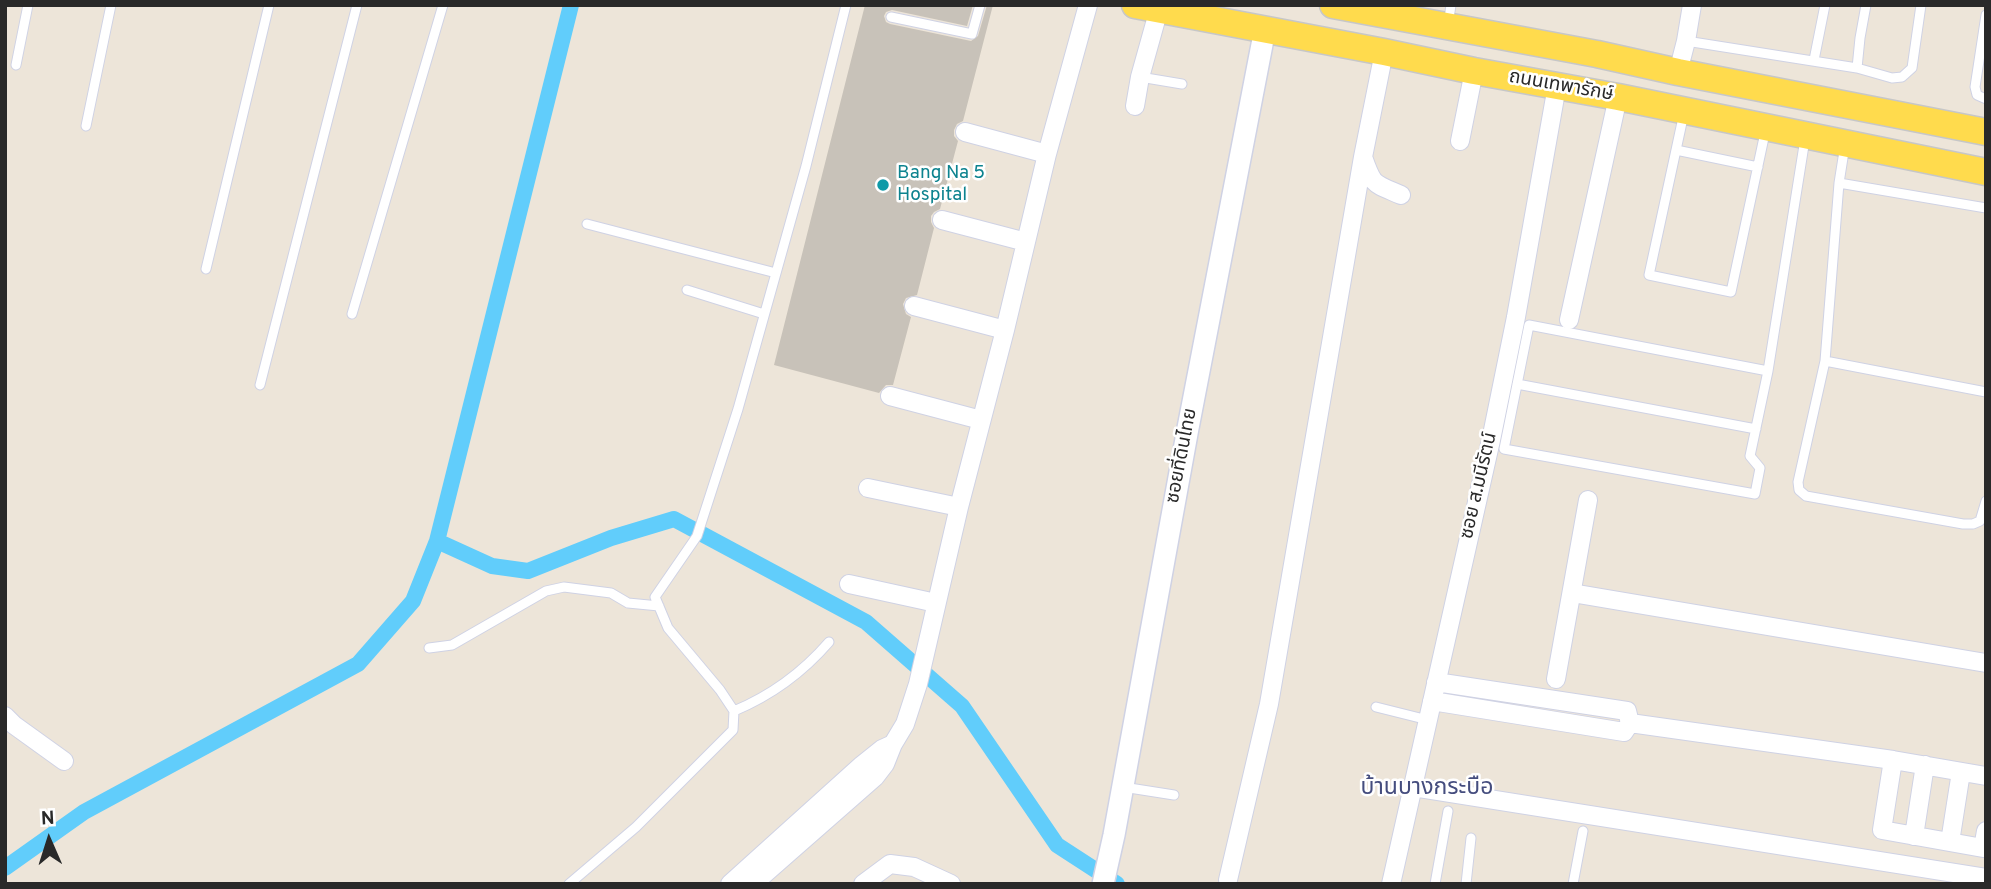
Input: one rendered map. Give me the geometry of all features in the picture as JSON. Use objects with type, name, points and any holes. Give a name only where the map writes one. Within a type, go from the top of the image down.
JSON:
[{"type":"main road","name":"ถนนเทพารักษ์","points":[[1147,7],[1618,97],[1986,172]]},
{"type":"main road","name":"ถนนเทพารักษ์","points":[[1350,7],[1450,16],[1678,72],[1986,132]]},
{"type":"street","points":[[753,884],[791,839],[862,765],[893,744],[905,723],[918,684],[959,506],[1088,5]]},
{"type":"street","points":[[1678,72],[1692,5]]},
{"type":"street","points":[[1135,106],[1147,7]]},
{"type":"street","name":"ซอยที่ดินไทย","points":[[1103,884],[1265,29]]},
{"type":"street","points":[[1228,880],[1269,704],[1363,156],[1384,52]]},
{"type":"street","points":[[1460,141],[1475,71]]},
{"type":"street","name":"ซอย ส.มนีรัตน์","points":[[1391,884],[1505,375],[1557,86]]},
{"type":"street","points":[[1569,320],[1618,97]]},
{"type":"street","points":[[965,132],[1048,154]]},
{"type":"street","points":[[1363,156],[1370,178],[1401,195]]},
{"type":"street","points":[[942,220],[1027,242]]},
{"type":"street","points":[[914,306],[1005,330]]},
{"type":"street","points":[[890,396],[981,420]]},
{"type":"street","points":[[868,488],[959,506]]},
{"type":"street","points":[[1556,679],[1588,500]]},
{"type":"street","points":[[849,584],[936,603]]},
{"type":"street","points":[[1572,593],[1986,663]]},
{"type":"street","points":[[1432,701],[1624,732],[1630,723],[1627,711],[1436,682]]},
{"type":"street","points":[[5,716],[64,761]]},
{"type":"street","points":[[1630,723],[1893,760],[1986,776]]},
{"type":"street","points":[[1893,760],[1882,830],[1983,848],[1986,831]]},
{"type":"street","points":[[1914,836],[1925,765]]},
{"type":"street","points":[[1950,842],[1961,772]]},
{"type":"street","points":[[1413,787],[1986,878]]},
{"type":"street","points":[[730,884],[791,839]]},
{"type":"street","points":[[863,884],[890,864],[914,867],[951,884]]},
{"type":"lane","points":[[16,65],[28,5]]},
{"type":"lane","points":[[86,126],[111,5]]},
{"type":"lane","points":[[206,269],[269,5]]},
{"type":"lane","points":[[260,385],[357,5]]},
{"type":"lane","points":[[352,314],[443,5]]},
{"type":"lane","points":[[569,884],[636,827],[733,730],[734,710],[668,628],[655,597],[697,537],[738,409],[806,166],[845,5]]},
{"type":"lane","points":[[891,17],[972,34],[980,5]]},
{"type":"lane","points":[[1814,60],[1825,5]]},
{"type":"lane","points":[[1857,68],[1866,5]]},
{"type":"lane","points":[[1686,41],[1814,60],[1892,78],[1902,77],[1912,68],[1922,5]]},
{"type":"lane","points":[[1986,15],[1975,88],[1977,95],[1986,99]]},
{"type":"lane","points":[[1140,77],[1182,84]]},
{"type":"lane","points":[[1685,111],[1649,275],[1731,292],[1766,128]]},
{"type":"lane","points":[[1768,371],[1529,325],[1504,449],[1755,494],[1760,468],[1750,456],[1768,371],[1806,136]]},
{"type":"lane","points":[[1845,143],[1839,183],[1825,361],[1798,482],[1799,490],[1806,496],[1963,524],[1980,521],[1986,501]]},
{"type":"lane","points":[[1676,150],[1758,167]]},
{"type":"lane","points":[[1839,183],[1986,208]]},
{"type":"lane","points":[[587,223],[776,273]]},
{"type":"lane","points":[[687,290],[764,314]]},
{"type":"lane","points":[[1825,361],[1986,393]]},
{"type":"lane","points":[[1517,384],[1756,429]]},
{"type":"lane","points":[[429,648],[452,645],[546,591],[564,587],[611,593],[628,603],[659,606]]},
{"type":"lane","points":[[734,710],[756,702],[785,682],[829,642]]},
{"type":"lane","points":[[1376,707],[1428,720]]},
{"type":"lane","points":[[1123,787],[1174,795]]},
{"type":"lane","points":[[1435,884],[1448,811]]},
{"type":"lane","points":[[1573,884],[1583,831]]},
{"type":"lane","points":[[1466,884],[1471,838]]},
{"type":"building","name":"Bang Na 5 Hospital","points":[[865,5],[973,5],[967,26],[892,10],[884,16],[890,24],[971,41],[978,36],[987,5],[993,5],[963,121],[957,124],[954,130],[958,141],[940,209],[931,216],[934,228],[917,295],[906,298],[903,304],[906,314],[911,317],[893,385],[886,385],[879,393],[774,365]]},
{"type":"waterway","points":[[5,868],[84,812],[358,664],[413,601],[437,541],[571,5]]},
{"type":"waterway","points":[[437,541],[492,566],[528,571],[611,538],[674,519],[866,622],[962,706],[1057,845],[1117,884]]},
{"type":"place","name":"Bang Na 5 Hospital","points":[[883,185]]},
{"type":"district","name":"บ้านบางกระบือ","points":[[1427,789]]}]
